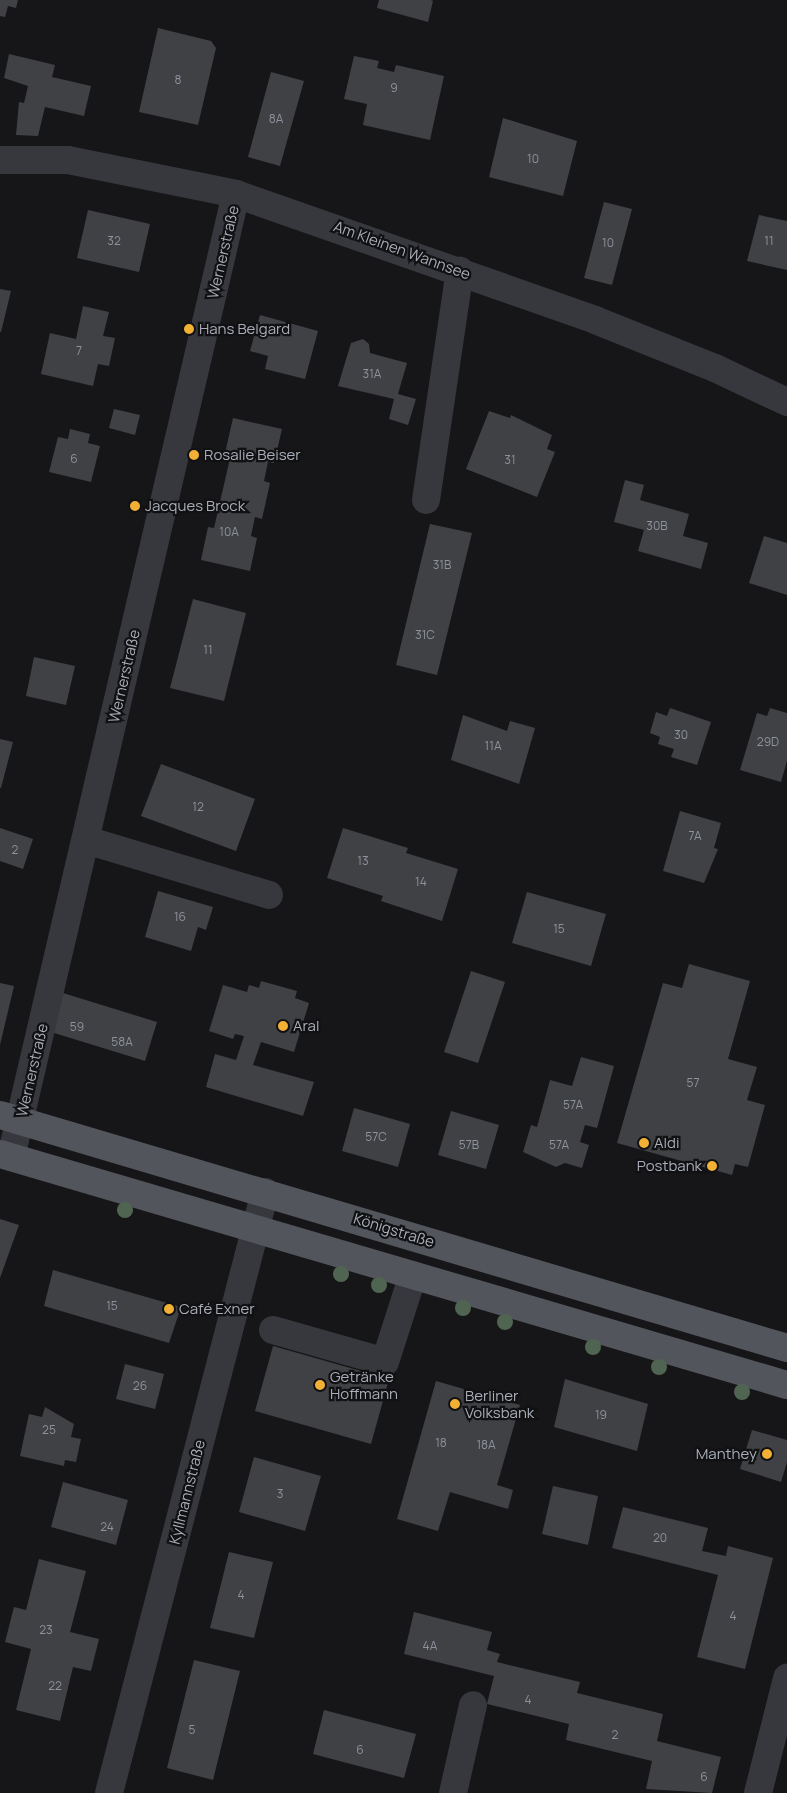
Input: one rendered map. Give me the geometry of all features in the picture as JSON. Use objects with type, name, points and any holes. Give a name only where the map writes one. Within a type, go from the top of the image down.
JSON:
[{"type":"main road","name":"Königstraße","points":[[10,1118],[787,1348]]},
{"type":"main road","points":[[5,1156],[787,1385]]},
{"type":"street","name":"Am Kleinen Wannsee","points":[[0,160],[68,160],[236,194],[460,271],[687,357],[787,402]]},
{"type":"street","name":"Wernerstraße","points":[[5,1156],[10,1118],[86,840],[236,194]]},
{"type":"street","points":[[426,500],[460,271]]},
{"type":"street","points":[[86,840],[269,895]]},
{"type":"street","name":"Kyllmannstraße","points":[[109,1793],[265,1192]]},
{"type":"street","points":[[273,1330],[384,1362],[413,1275]]},
{"type":"street","points":[[758,1793],[787,1678]]},
{"type":"street","points":[[453,1793],[473,1705]]},
{"type":"building","points":[[0,0],[18,0],[16,8],[8,6],[5,17],[0,16]]},
{"type":"building","points":[[379,0],[433,1],[428,22],[377,8]]},
{"type":"building","points":[[158,28],[211,41],[216,48],[198,125],[139,112]]},
{"type":"building","points":[[9,54],[55,65],[52,77],[91,86],[84,116],[45,107],[38,136],[16,135],[19,102],[24,103],[28,86],[4,78]]},
{"type":"building","points":[[354,56],[379,61],[377,68],[394,72],[396,65],[444,76],[430,140],[363,125],[367,104],[344,99]]},
{"type":"building","points":[[271,72],[304,81],[280,166],[248,157]]},
{"type":"building","points":[[503,118],[577,141],[563,196],[489,177]]},
{"type":"building","points":[[604,202],[632,209],[612,285],[584,278]]},
{"type":"building","points":[[88,210],[150,224],[139,272],[77,258]]},
{"type":"building","points":[[759,215],[787,221],[787,270],[747,261]]},
{"type":"building","points":[[0,289],[11,291],[1,332],[0,332]]},
{"type":"building","points":[[83,306],[109,312],[103,336],[115,338],[109,366],[98,364],[93,386],[41,374],[50,333],[76,339]]},
{"type":"building","points":[[260,315],[318,331],[305,379],[265,369],[268,356],[250,351]]},
{"type":"building","points":[[363,339],[369,344],[370,353],[407,363],[398,394],[416,399],[408,425],[389,419],[394,399],[338,386],[351,343]]},
{"type":"building","points":[[114,409],[140,415],[135,435],[109,428]]},
{"type":"building","points":[[489,411],[510,418],[511,415],[552,435],[547,449],[555,452],[537,497],[466,469]]},
{"type":"building","points":[[233,418],[282,429],[274,463],[268,462],[264,481],[270,483],[262,519],[255,517],[251,536],[257,538],[250,571],[201,560],[208,527],[214,528],[231,454],[225,453]]},
{"type":"building","points":[[70,429],[90,434],[88,443],[100,446],[91,482],[49,472],[58,437],[68,439]]},
{"type":"building","points":[[625,480],[644,485],[640,500],[689,514],[683,536],[708,543],[701,569],[638,551],[644,530],[614,522]]},
{"type":"building","points":[[430,524],[472,533],[437,675],[396,665]]},
{"type":"building","points":[[764,536],[787,543],[787,595],[749,583]]},
{"type":"building","points":[[193,599],[246,613],[224,701],[170,688]]},
{"type":"building","points":[[34,657],[75,666],[66,705],[26,696]]},
{"type":"building","points":[[670,708],[711,722],[697,765],[671,757],[674,749],[658,744],[660,737],[650,733],[656,712],[667,716]]},
{"type":"building","points":[[770,708],[787,713],[787,761],[781,782],[740,770],[757,713],[767,716]]},
{"type":"building","points":[[463,715],[507,731],[510,721],[535,728],[519,784],[451,760]]},
{"type":"building","points":[[0,739],[13,742],[1,788],[0,788]]},
{"type":"building","points":[[161,764],[255,799],[236,851],[141,816]]},
{"type":"building","points":[[680,811],[721,823],[714,848],[718,849],[704,883],[663,871]]},
{"type":"building","points":[[0,828],[33,839],[23,869],[0,861]]},
{"type":"building","points":[[343,828],[408,848],[406,853],[458,869],[442,921],[381,901],[383,896],[327,878]]},
{"type":"building","points":[[158,891],[213,907],[206,930],[198,927],[191,951],[145,937]]},
{"type":"building","points":[[527,892],[606,914],[591,966],[512,943]]},
{"type":"building","points":[[689,964],[750,981],[728,1059],[757,1067],[747,1100],[765,1105],[748,1167],[735,1164],[732,1175],[617,1143],[663,983],[682,988]]},
{"type":"building","points":[[471,971],[505,982],[478,1063],[444,1052]]},
{"type":"building","points":[[261,981],[297,991],[295,998],[309,1003],[294,1052],[261,1042],[253,1065],[314,1082],[303,1116],[206,1087],[215,1054],[236,1060],[244,1036],[235,1034],[233,1039],[209,1031],[223,985],[247,992],[249,985],[259,988]]},
{"type":"building","points":[[0,983],[14,986],[0,1045]]},
{"type":"building","points":[[63,993],[157,1022],[145,1061],[51,1032]]},
{"type":"building","points":[[581,1057],[614,1066],[597,1128],[585,1125],[580,1142],[589,1145],[582,1168],[565,1163],[556,1167],[523,1152],[531,1125],[537,1127],[550,1080],[572,1086]]},
{"type":"building","points":[[354,1108],[410,1124],[398,1167],[342,1151]]},
{"type":"building","points":[[451,1111],[499,1125],[486,1169],[438,1155]]},
{"type":"building","points":[[0,1219],[19,1225],[0,1278]]},
{"type":"building","points":[[53,1270],[181,1307],[169,1343],[44,1306]]},
{"type":"building","points":[[273,1346],[389,1379],[371,1444],[255,1411]]},
{"type":"building","points":[[125,1364],[164,1374],[155,1409],[116,1399]]},
{"type":"building","points":[[565,1379],[648,1404],[637,1451],[554,1427]]},
{"type":"building","points":[[436,1381],[520,1405],[497,1485],[513,1490],[508,1509],[450,1492],[438,1531],[397,1519]]},
{"type":"building","points":[[45,1407],[74,1424],[71,1437],[81,1439],[76,1462],[65,1460],[64,1466],[20,1456],[29,1414],[42,1417]]},
{"type":"building","points":[[752,1430],[787,1440],[787,1462],[781,1482],[740,1469]]},
{"type":"building","points":[[254,1457],[321,1476],[305,1531],[239,1512]]},
{"type":"building","points":[[63,1482],[128,1500],[116,1545],[51,1527]]},
{"type":"building","points":[[553,1486],[598,1496],[588,1545],[542,1534]]},
{"type":"building","points":[[623,1507],[708,1528],[702,1551],[726,1556],[728,1546],[773,1558],[745,1669],[697,1657],[718,1575],[612,1548]]},
{"type":"building","points":[[229,1552],[273,1562],[254,1638],[210,1628]]},
{"type":"building","points":[[39,1559],[86,1571],[70,1632],[99,1639],[91,1671],[73,1667],[60,1721],[16,1710],[31,1649],[5,1642],[14,1607],[26,1610]]},
{"type":"building","points":[[414,1612],[492,1632],[487,1650],[500,1654],[497,1662],[580,1682],[577,1693],[663,1714],[657,1741],[721,1757],[712,1793],[646,1789],[652,1761],[566,1740],[569,1724],[487,1704],[494,1676],[404,1654]]},
{"type":"building","points":[[194,1660],[240,1671],[213,1780],[167,1768]]},
{"type":"building","points":[[324,1710],[416,1734],[404,1778],[313,1754]]},
{"type":"place","name":"Hans Belgard","points":[[189,329]]},
{"type":"place","name":"Rosalie Beiser","points":[[194,455]]},
{"type":"place","name":"Jacques Brock","points":[[135,506]]},
{"type":"place","name":"Aral","points":[[283,1026]]},
{"type":"place","name":"Aldi","points":[[644,1143]]},
{"type":"place","name":"Postbank","points":[[712,1166]]},
{"type":"place","name":"Café Exner","points":[[169,1309]]},
{"type":"place","name":"Getränke Hoffmann","points":[[320,1385]]},
{"type":"place","name":"Berliner Volksbank","points":[[455,1404]]},
{"type":"place","name":"Manthey","points":[[767,1454]]}]
